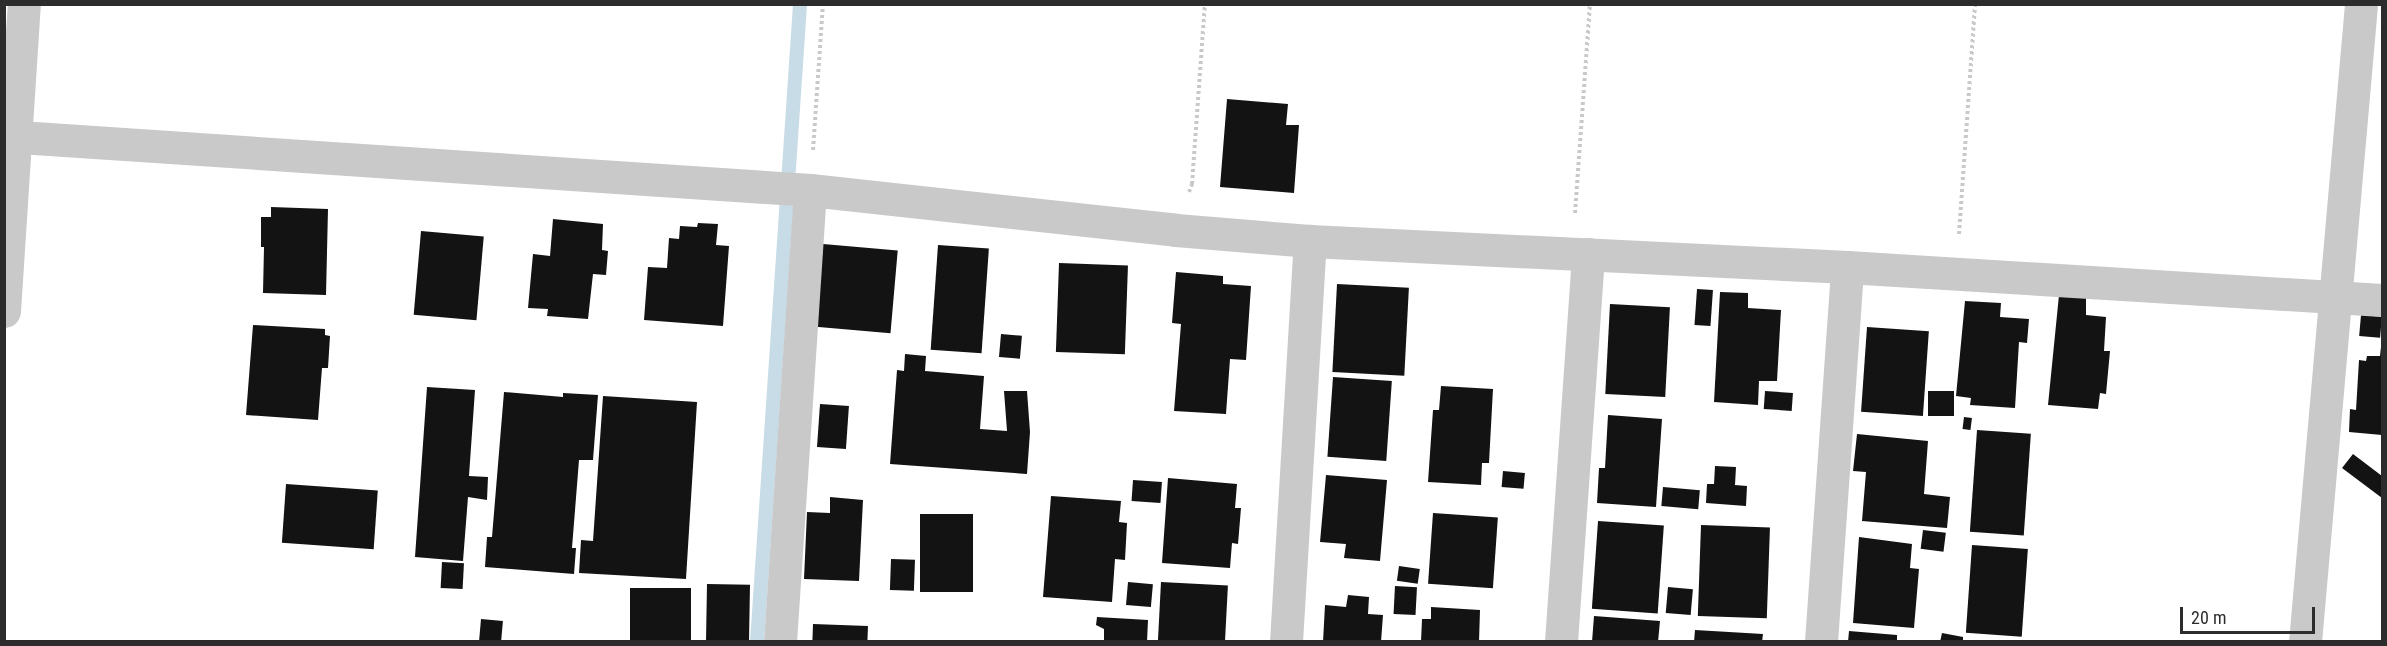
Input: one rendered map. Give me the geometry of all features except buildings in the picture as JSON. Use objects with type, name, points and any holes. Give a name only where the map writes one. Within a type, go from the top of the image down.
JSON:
[{"type":"street","points":[[4,311],[9,136],[24,4]]},
{"type":"street","points":[[2305,642],[2361,4]]},
{"type":"street","points":[[9,136],[795,189],[1176,230],[1310,241],[1847,267],[2382,300]]},
{"type":"street","points":[[780,642],[795,189]]},
{"type":"street","points":[[1286,642],[1310,241]]},
{"type":"street","points":[[1561,642],[1588,254]]},
{"type":"street","points":[[1821,642],[1847,267]]},
{"type":"path","points":[[795,189],[823,4]]},
{"type":"path","points":[[1176,230],[1192,184],[1205,4]]},
{"type":"path","points":[[1588,254],[1574,220],[1590,4]]},
{"type":"path","points":[[1957,274],[1975,4]]},
{"type":"waterway","points":[[757,642],[800,4]]}]
